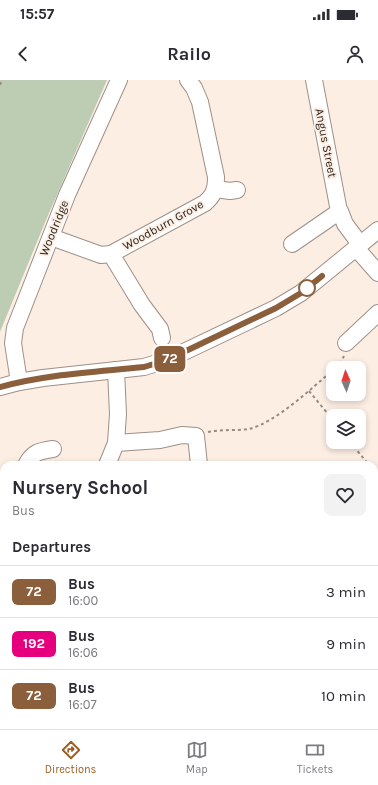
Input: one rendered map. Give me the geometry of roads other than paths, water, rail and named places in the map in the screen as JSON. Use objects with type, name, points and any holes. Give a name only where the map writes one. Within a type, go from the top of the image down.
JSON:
[{"type":"street","name":"Woodridge","points":[[19,382],[13,344],[15,328],[68,195],[119,80]]},
{"type":"street","points":[[188,80],[194,88],[200,102],[216,177],[216,188],[230,191],[237,190]]},
{"type":"street","name":"Angus Street","points":[[314,80],[338,206]]},
{"type":"street","name":"Woodburn Grove","points":[[51,237],[101,255],[111,254],[205,203],[212,197],[216,188]]},
{"type":"street","points":[[292,244],[340,211],[345,224],[358,246],[378,273]]},
{"type":"street","points":[[0,387],[43,378],[144,367],[167,360],[276,308],[301,293],[378,230]]},
{"type":"street","name":"Woodburn Grove","points":[[111,254],[155,312],[162,338]]},
{"type":"street","points":[[346,343],[378,314]]},
{"type":"street","points":[[109,461],[116,443],[118,414],[116,370]]},
{"type":"street","points":[[116,443],[160,440],[182,435],[196,436],[199,461]]},
{"type":"street","points":[[28,461],[30,456],[39,451],[53,449]]}]
